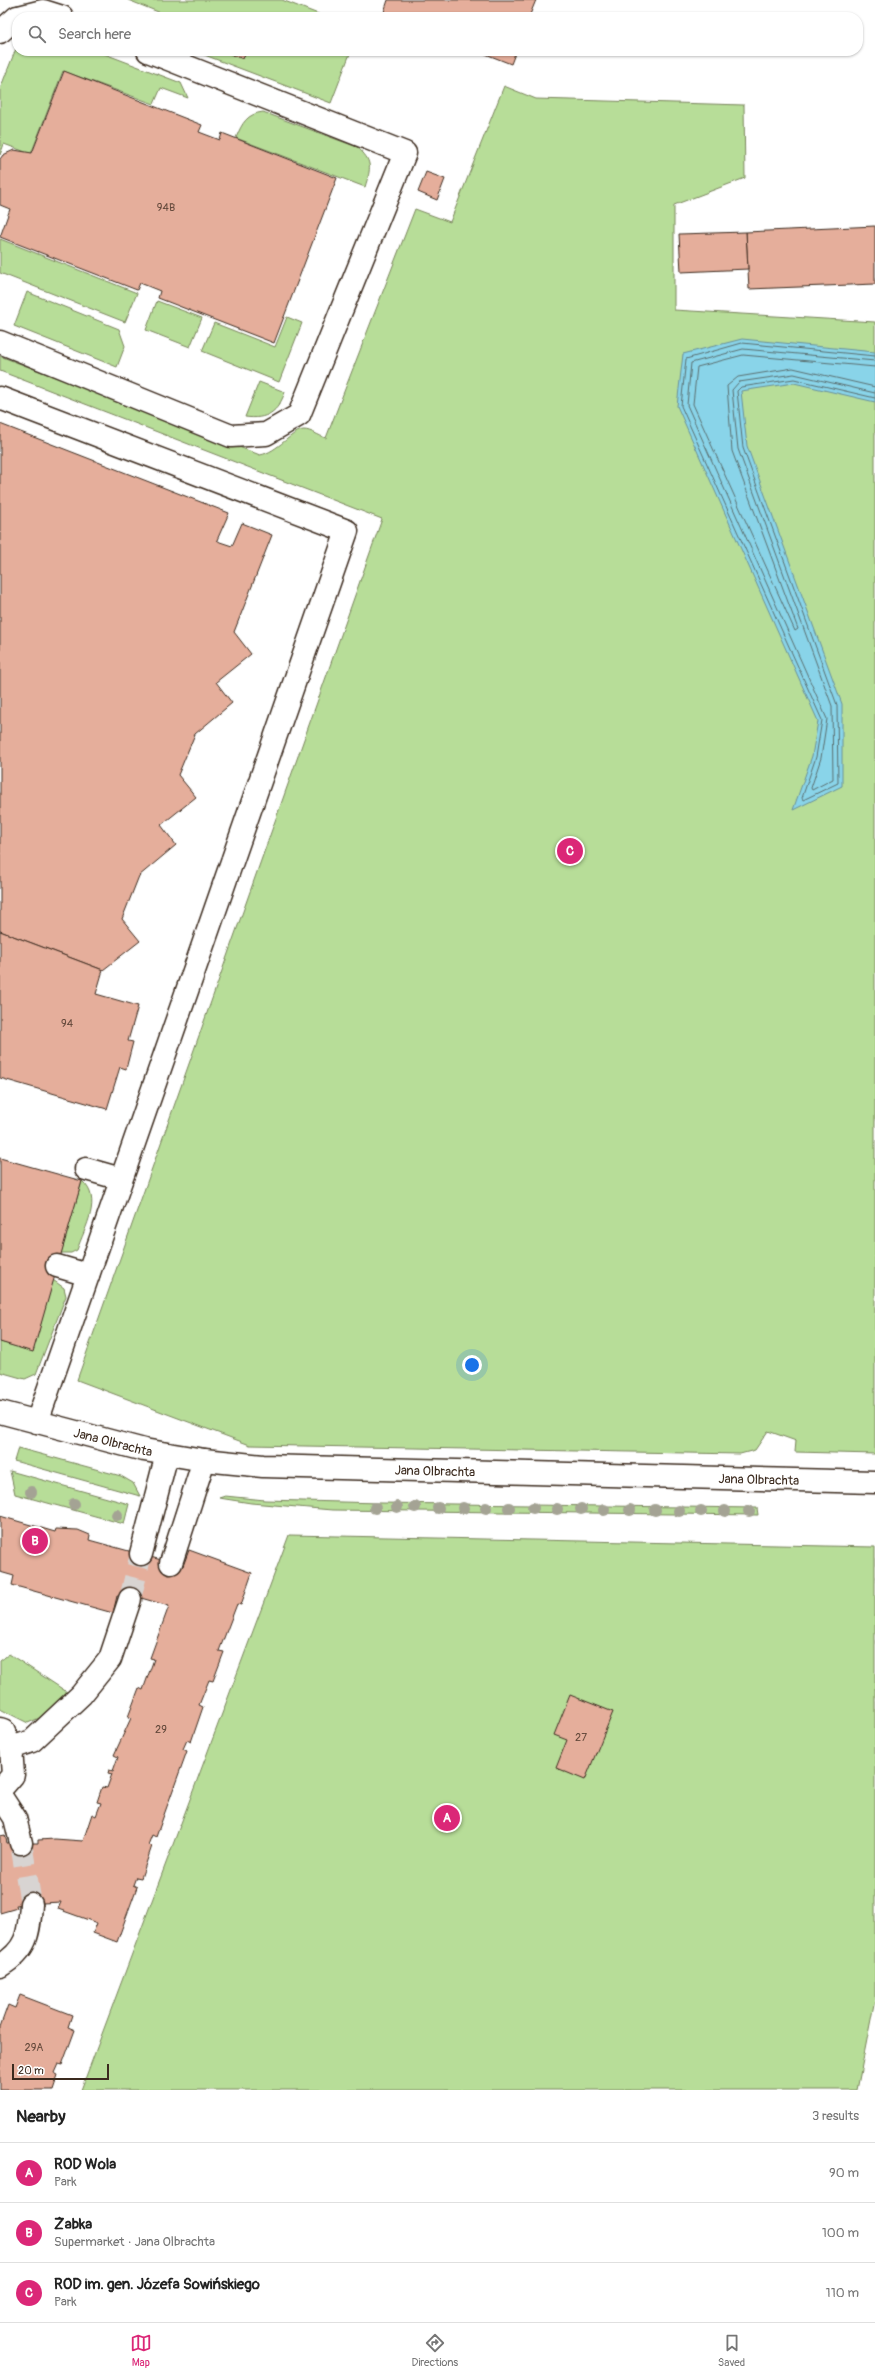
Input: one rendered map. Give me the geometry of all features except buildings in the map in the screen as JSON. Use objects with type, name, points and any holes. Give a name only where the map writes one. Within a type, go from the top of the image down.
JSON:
[{"type":"street","points":[[0,32],[12,22]]},
{"type":"street","points":[[0,342],[231,436],[266,434],[299,415],[405,153],[161,56]]},
{"type":"street","points":[[0,398],[347,531],[37,1422]]},
{"type":"street","points":[[86,1169],[121,1179]]},
{"type":"street","points":[[57,1266],[88,1275]]},
{"type":"street","name":"Jana Olbrachta","points":[[0,1412],[167,1454],[204,1460],[290,1468],[875,1482]]},
{"type":"street","points":[[141,1554],[167,1454]]},
{"type":"street","points":[[171,1563],[204,1460]]},
{"type":"street","points":[[11,1748],[32,1741],[81,1695],[110,1659],[130,1599]]},
{"type":"street","points":[[0,1729],[3,1730],[11,1748],[13,1775],[0,1790]]},
{"type":"street","points":[[0,1795],[15,1818],[20,1843]]},
{"type":"street","points":[[0,1966],[14,1958],[29,1935],[31,1904]]},
{"type":"green space","points":[[128,0],[282,0],[313,12],[158,12]]},
{"type":"green space","points":[[13,56],[110,56],[181,83],[188,98],[161,88],[154,104],[63,71],[31,154],[4,144],[0,155],[0,89]]},
{"type":"green space","points":[[207,56],[349,56],[331,103]]},
{"type":"green space","points":[[504,86],[536,99],[744,105],[745,178],[674,205],[674,310],[875,322],[875,1454],[795,1452],[796,1441],[768,1431],[755,1450],[740,1454],[250,1445],[77,1380],[382,519],[0,371],[0,356],[260,455],[273,450],[299,431],[309,431],[326,438],[415,209],[450,222]]},
{"type":"green space","points":[[263,112],[357,147],[366,156],[369,165],[369,175],[365,187],[236,138],[240,128],[249,117]]},
{"type":"green space","points":[[0,239],[137,293],[125,322],[0,273]]},
{"type":"green space","points":[[27,292],[119,329],[125,346],[117,367],[14,326]]},
{"type":"green space","points":[[157,301],[202,318],[190,347],[146,330]]},
{"type":"green space","points":[[287,317],[302,323],[279,382],[202,351],[214,323],[275,347]]},
{"type":"green space","points":[[259,382],[285,392],[279,405],[271,413],[260,417],[245,417]]},
{"type":"green space","points":[[82,1181],[88,1188],[91,1196],[92,1205],[88,1223],[77,1250],[71,1253],[61,1253]]},
{"type":"green space","points":[[53,1280],[64,1288],[66,1296],[36,1374],[25,1379],[0,1372],[0,1342],[33,1351]]},
{"type":"green space","points":[[18,1448],[121,1476],[133,1483],[140,1496],[14,1461]]},
{"type":"green space","points":[[10,1471],[129,1504],[124,1524],[15,1494]]},
{"type":"green space","points":[[225,1496],[265,1500],[380,1503],[757,1508],[758,1515],[332,1510],[251,1503],[219,1498]]},
{"type":"green space","points":[[289,1535],[875,1547],[875,1999],[857,2090],[81,2090]]},
{"type":"green space","points":[[9,1654],[67,1692],[44,1716],[28,1723],[0,1709],[0,1661]]},
{"type":"water","points":[[742,339],[875,352],[875,402],[794,383],[741,391],[747,446],[842,704],[842,786],[793,810],[812,756],[818,721],[677,406],[683,354]]},
{"type":"tunnel","points":[[130,1599],[141,1554]]},
{"type":"tunnel","points":[[21,1843],[31,1904]]},
{"type":"place","name":"ROD im. gen. Józefa Sowińskiego","points":[[570,851]]},
{"type":"place","name":"Żabka","points":[[35,1541]]},
{"type":"place","name":"ROD Wola","points":[[447,1818]]}]
